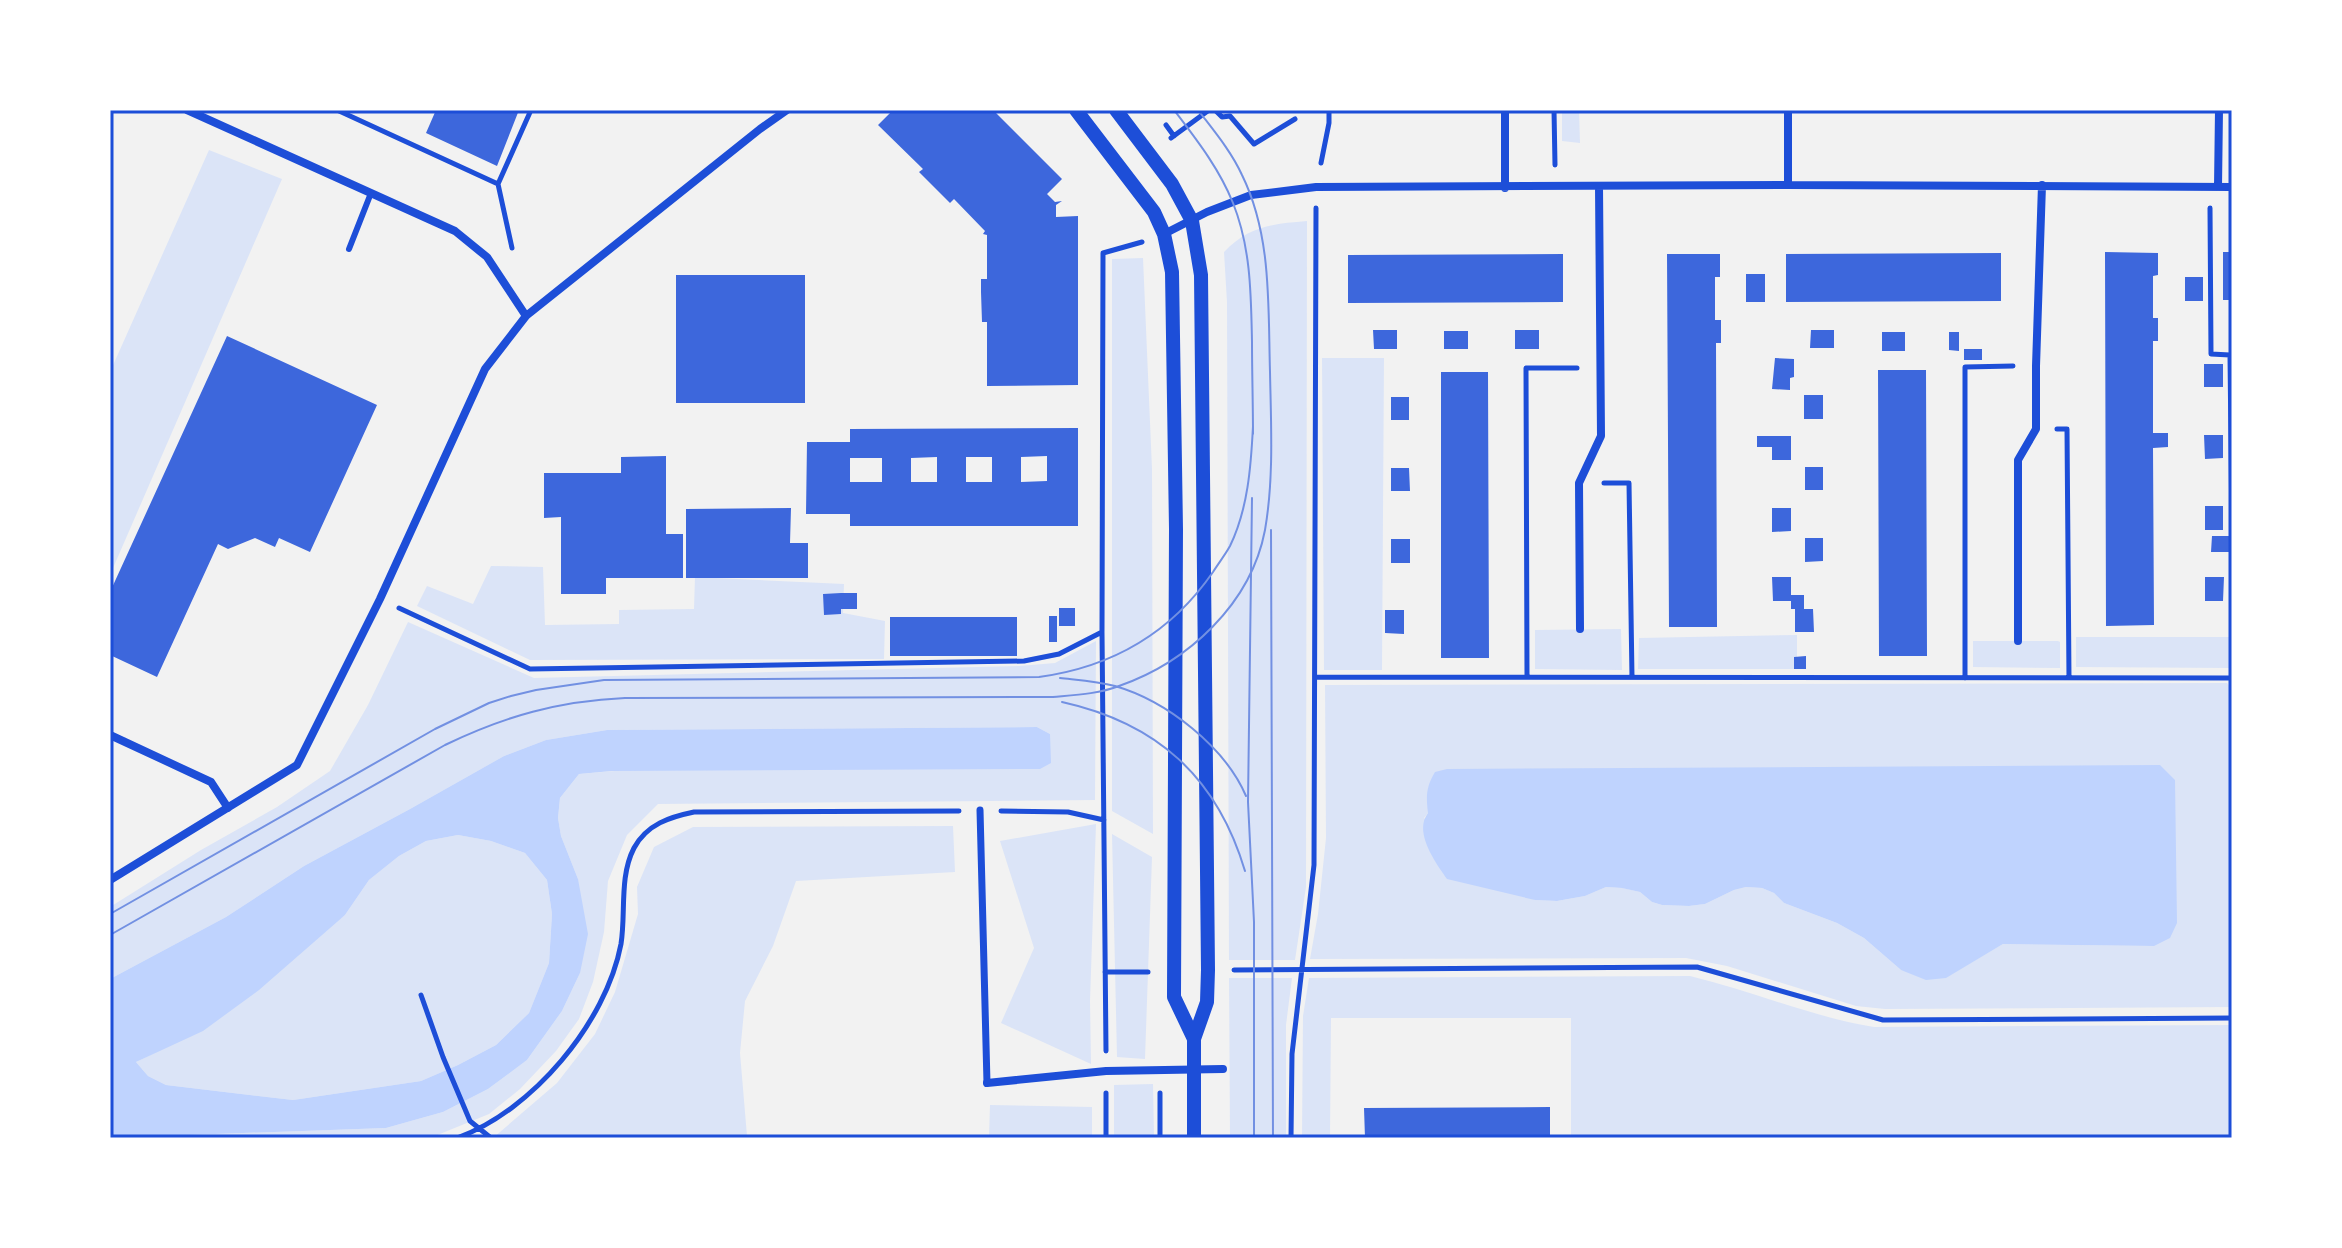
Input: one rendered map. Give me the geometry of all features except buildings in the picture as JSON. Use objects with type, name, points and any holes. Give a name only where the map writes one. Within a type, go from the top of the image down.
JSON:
[{"type":"street","points":[[187,110],[455,231],[487,257],[526,316]]},
{"type":"street","points":[[110,880],[297,765],[380,599],[485,369],[526,316],[787,110]]},
{"type":"street","points":[[1076,110],[1154,212],[1164,234],[1172,272],[1176,529],[1174,997],[1194,1039]]},
{"type":"street","points":[[1116,110],[1172,184],[1192,221],[1201,275],[1208,970],[1207,1002],[1194,1039],[1194,1138]]},
{"type":"street","points":[[1505,110],[1505,188]]},
{"type":"street","points":[[1788,110],[1788,185]]},
{"type":"street","points":[[2214,187],[2219,110]]},
{"type":"street","points":[[2018,641],[2018,460],[2036,429],[2042,185]]},
{"type":"street","points":[[1580,629],[1579,483],[1601,436],[1599,186]]},
{"type":"street","points":[[1164,234],[1207,212],[1251,195],[1316,187],[2232,187]]},
{"type":"street","points":[[110,735],[211,782],[228,808]]},
{"type":"street","points":[[980,810],[987,1083],[1106,1071],[1223,1069]]},
{"type":"lane","points":[[349,249],[371,193]]},
{"type":"path","points":[[337,110],[498,184]]},
{"type":"path","points":[[514,257],[498,184],[531,110]]},
{"type":"path","points":[[1215,110],[1222,117],[1230,116],[1254,144],[1295,119]]},
{"type":"path","points":[[1291,1138],[1292,1054],[1314,865],[1316,187],[1329,110]]},
{"type":"path","points":[[1554,110],[1556,186]]},
{"type":"path","points":[[1166,125],[1174,136]]},
{"type":"path","points":[[2214,187],[2211,354],[2231,355],[2232,534]]},
{"type":"path","points":[[1106,1138],[1103,253],[1147,241]]},
{"type":"path","points":[[1965,678],[1965,367],[2036,366]]},
{"type":"path","points":[[1527,677],[1526,368],[1601,368]]},
{"type":"path","points":[[2036,429],[2067,429],[2069,678]]},
{"type":"path","points":[[1579,483],[1629,483],[1632,677]]},
{"type":"path","points":[[380,599],[530,669],[1024,661],[1059,654],[1102,632]]},
{"type":"path","points":[[1316,677],[2232,678]]},
{"type":"path","points":[[457,1138],[479,1130],[513,1107],[571,1049],[591,1019],[607,989],[620,947],[629,861],[643,835],[656,824],[673,816],[694,812],[980,810],[1068,812],[1104,820]]},
{"type":"path","points":[[1208,970],[1697,967],[1883,1020],[2232,1018]]},
{"type":"path","points":[[1105,972],[1175,971]]},
{"type":"path","points":[[421,995],[470,1121],[491,1138]]},
{"type":"shaded area","points":[[1562,110],[1579,110],[1580,143],[1562,141]]},
{"type":"shaded area","points":[[209,150],[282,179],[110,575],[110,372]]},
{"type":"shaded area","points":[[1307,221],[1306,887],[1295,960],[1229,960],[1227,302],[1224,252],[1233,243],[1262,228]]},
{"type":"shaded area","points":[[1143,258],[1152,469],[1153,834],[1112,811],[1112,259]]},
{"type":"shaded area","points":[[1322,358],[1384,358],[1382,670],[1324,670]]},
{"type":"shaded area","points":[[491,566],[543,567],[545,625],[619,624],[619,610],[694,609],[695,577],[844,584],[843,613],[885,621],[884,659],[530,660],[417,606],[427,586],[473,604]]},
{"type":"shaded area","points":[[408,622],[534,678],[1019,666],[1055,663],[1096,641],[1095,800],[658,804],[627,835],[608,881],[604,932],[593,982],[579,1019],[556,1051],[520,1089],[489,1114],[430,1138],[170,1138],[386,1128],[443,1112],[488,1089],[527,1060],[562,1011],[580,973],[578,879],[561,836],[558,818],[560,798],[579,774],[1050,734],[1037,727],[607,730],[546,740],[504,756],[304,866],[226,917],[110,979],[110,907],[277,807],[330,771],[368,705]]},
{"type":"shaded area","points":[[1621,629],[1622,670],[1535,669],[1535,630]]},
{"type":"shaded area","points":[[1797,635],[1797,669],[1638,669],[1639,638]]},
{"type":"shaded area","points":[[2076,637],[2229,637],[2230,668],[2076,667]]},
{"type":"shaded area","points":[[1973,641],[2058,641],[2060,668],[1973,667]]},
{"type":"shaded area","points":[[2227,683],[2232,689],[2232,1007],[1885,1009],[1856,1006],[1727,966],[1686,958],[1310,959],[1326,838],[1325,685]],"holes":[[[1428,813],[2154,946],[2003,944],[1946,977],[1901,970],[1864,938],[1837,923],[1784,903],[1774,893],[1762,888],[1746,887],[1705,904],[1689,906],[1662,905],[1652,902],[1640,892],[1606,887],[1585,896],[1557,901],[1535,900],[1424,818]]]},
{"type":"shaded area","points":[[1096,824],[1091,1064],[1001,1023],[1034,948],[1000,841]]},
{"type":"shaded area","points":[[953,826],[955,872],[796,881],[773,946],[745,1001],[740,1053],[747,1136],[989,1138],[493,1138],[557,1083],[595,1034],[615,992],[638,914],[637,887],[654,847],[693,827]]},
{"type":"shaded area","points":[[1112,834],[1152,857],[1145,1059],[1117,1057]]},
{"type":"shaded area","points":[[458,835],[491,841],[525,853],[547,880],[552,914],[549,963],[529,1013],[496,1045],[421,1081],[293,1100],[166,1085],[148,1076],[136,1062],[164,1048],[345,915],[369,880],[399,856],[426,841]]},
{"type":"shaded area","points":[[1690,976],[1828,1017],[1874,1027],[2232,1025],[2232,1138],[1571,1138],[1571,1018],[1331,1018],[1330,1138],[1302,1138],[1303,1016],[1309,978]]},
{"type":"shaded area","points":[[1229,978],[1292,978],[1286,1025],[1286,1138],[1230,1138]]},
{"type":"shaded area","points":[[1153,1084],[1154,1138],[1114,1138],[1114,1085]]},
{"type":"shaded area","points":[[990,1105],[1092,1107],[1092,1138],[989,1138]]},
{"type":"water","points":[[1037,727],[1050,734],[1051,763],[1040,769],[612,771],[579,774],[560,798],[558,818],[561,836],[578,879],[588,934],[580,973],[562,1011],[527,1060],[488,1089],[443,1112],[386,1128],[110,1138],[110,979],[226,917],[304,866],[504,756],[546,740],[607,730]],"holes":[[[458,835],[491,841],[525,853],[547,880],[552,914],[549,963],[529,1013],[496,1045],[421,1081],[293,1100],[166,1085],[148,1076],[136,1062],[203,1031],[259,990],[345,915],[369,880],[399,856],[426,841]]]},
{"type":"water","points":[[2160,765],[2175,780],[2177,923],[2170,938],[2154,946],[2003,944],[1946,978],[1926,980],[1901,970],[1864,938],[1837,923],[1784,903],[1774,893],[1762,888],[1746,887],[1705,904],[1689,906],[1662,905],[1652,902],[1640,892],[1606,887],[1585,896],[1557,901],[1535,900],[1447,879],[1428,847],[1423,829],[1428,813],[1430,782],[1435,772],[1447,769]]},
{"type":"tram line","points":[[1174,110],[1221,178],[1239,220],[1247,254],[1250,289],[1253,434]]},
{"type":"tram line","points":[[110,935],[445,745],[533,712],[625,698],[1078,695],[1111,689],[1145,675],[1192,646],[1231,606],[1258,557],[1268,510],[1271,451],[1268,297],[1259,222],[1238,166],[1198,110]]},
{"type":"tram line","points":[[110,914],[435,729],[511,696],[604,680],[1039,677],[1091,665],[1115,655],[1138,644],[1178,613],[1196,594],[1228,549],[1245,502],[1253,426]]},
{"type":"tram line","points":[[1252,498],[1248,802],[1254,922],[1254,1138]]},
{"type":"tram line","points":[[1271,530],[1273,1138]]},
{"type":"tram line","points":[[1060,678],[1115,686],[1174,714],[1224,760],[1246,796]]},
{"type":"tram line","points":[[1062,702],[1127,724],[1179,759],[1218,808],[1245,871]]}]
